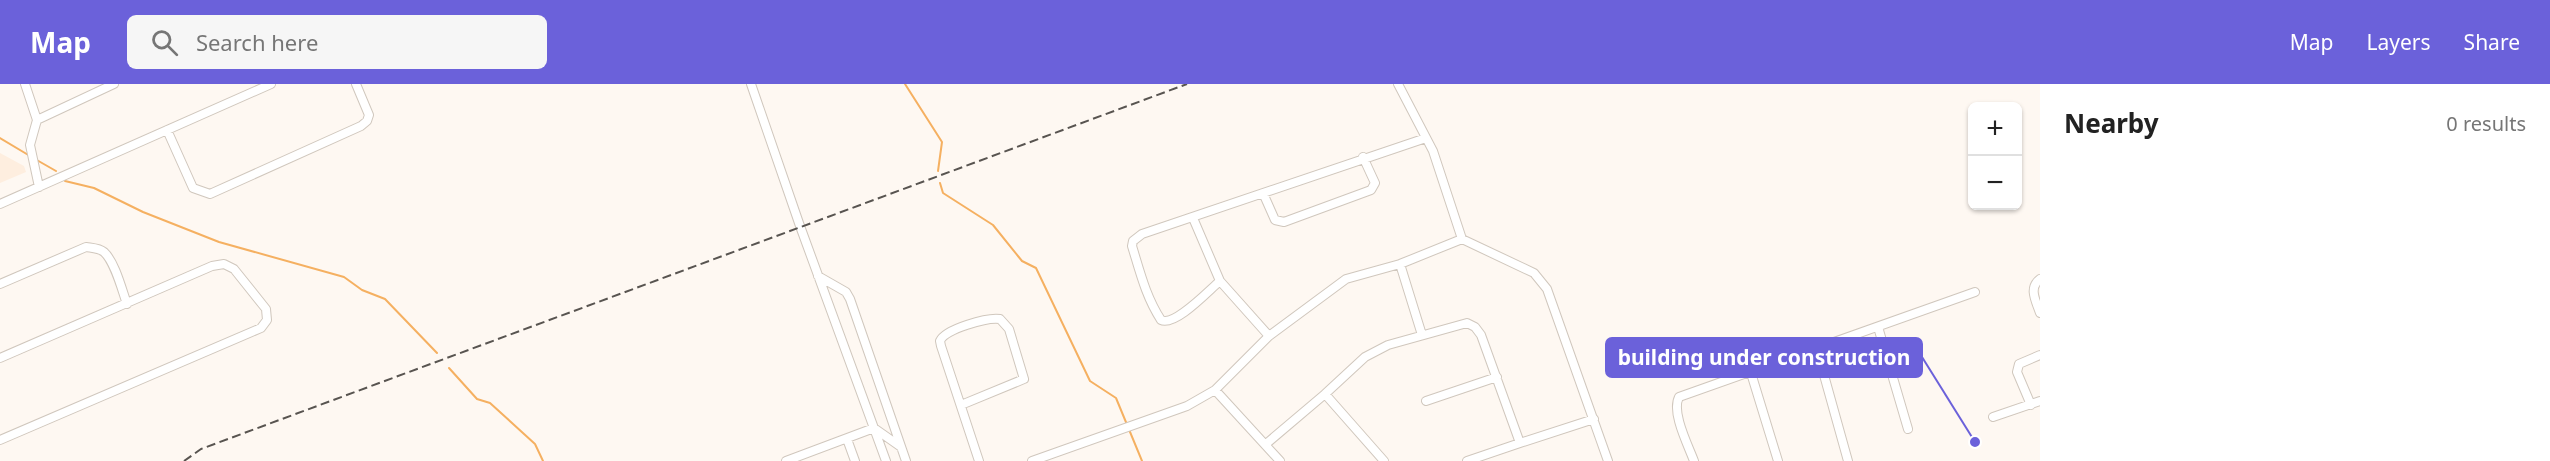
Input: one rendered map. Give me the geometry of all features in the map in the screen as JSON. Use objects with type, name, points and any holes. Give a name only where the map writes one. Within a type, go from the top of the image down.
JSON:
[{"type":"street","points":[[25,84],[37,120],[30,145],[39,187]]},
{"type":"street","points":[[37,120],[114,84]]},
{"type":"street","points":[[0,204],[272,84]]},
{"type":"street","points":[[167,130],[193,188],[210,194],[361,126],[369,115],[357,84]]},
{"type":"street","points":[[751,84],[885,461]]},
{"type":"street","points":[[1398,84],[1433,151],[1462,239],[1534,273],[1547,290],[1608,461]]},
{"type":"street","points":[[1220,281],[1179,316],[1170,321],[1161,320],[1152,306],[1142,280],[1132,246],[1133,241],[1142,234],[1363,157],[1426,138]]},
{"type":"street","points":[[1263,193],[1275,220],[1284,222],[1371,190],[1375,183],[1363,157]]},
{"type":"street","points":[[1193,218],[1220,281],[1269,336]]},
{"type":"street","points":[[1032,461],[1059,457],[1122,428],[1187,406],[1215,390],[1269,336],[1346,279],[1400,264],[1462,239]]},
{"type":"street","points":[[0,284],[86,247],[97,248],[105,253],[118,277],[127,304]]},
{"type":"street","points":[[0,358],[212,266],[224,264],[234,269],[266,309],[267,320],[261,328],[0,440]]},
{"type":"street","points":[[1400,264],[1422,335]]},
{"type":"street","points":[[818,276],[846,292],[850,299],[906,461]]},
{"type":"street","points":[[2040,279],[2035,282],[2032,290],[2040,313]]},
{"type":"street","points":[[1694,461],[1677,413],[1676,404],[1679,397],[1817,350],[1975,292]]},
{"type":"street","points":[[961,405],[1024,380],[1009,329],[1000,319],[989,319],[942,336],[941,346],[979,461]]},
{"type":"street","points":[[1266,444],[1365,357],[1388,345],[1456,324],[1467,323],[1475,327],[1481,335],[1520,443]]},
{"type":"street","points":[[1878,327],[1908,429]]},
{"type":"street","points":[[1817,350],[1848,461]]},
{"type":"street","points":[[2031,405],[2018,372],[2019,364],[2040,355]]},
{"type":"street","points":[[1751,373],[1778,461]]},
{"type":"street","points":[[1426,401],[1497,377]]},
{"type":"street","points":[[1215,390],[1280,461]]},
{"type":"street","points":[[1325,394],[1384,461]]},
{"type":"street","points":[[1993,417],[2040,401]]},
{"type":"street","points":[[1467,461],[1594,419]]},
{"type":"street","points":[[786,461],[874,428]]},
{"type":"street","points":[[874,428],[901,448]]},
{"type":"street","points":[[847,439],[855,461]]},
{"type":"shaded area","points":[[0,153],[24,166],[26,172],[0,183]]},
{"type":"waterway","points":[[905,84],[942,142],[938,171]]},
{"type":"waterway","points":[[0,138],[30,156]]},
{"type":"waterway","points":[[35,159],[56,171]]},
{"type":"waterway","points":[[65,181],[94,188],[143,212],[219,242],[344,277],[362,290],[385,299],[437,353]]},
{"type":"waterway","points":[[940,183],[943,193],[993,225],[1022,261],[1036,268],[1090,381],[1116,398],[1142,461]]},
{"type":"waterway","points":[[449,368],[477,399],[490,403],[535,444],[543,461]]},
{"type":"railway","points":[[184,461],[201,449],[1187,84]]},
{"type":"place","name":"building under construction","points":[[1975,442]]}]
